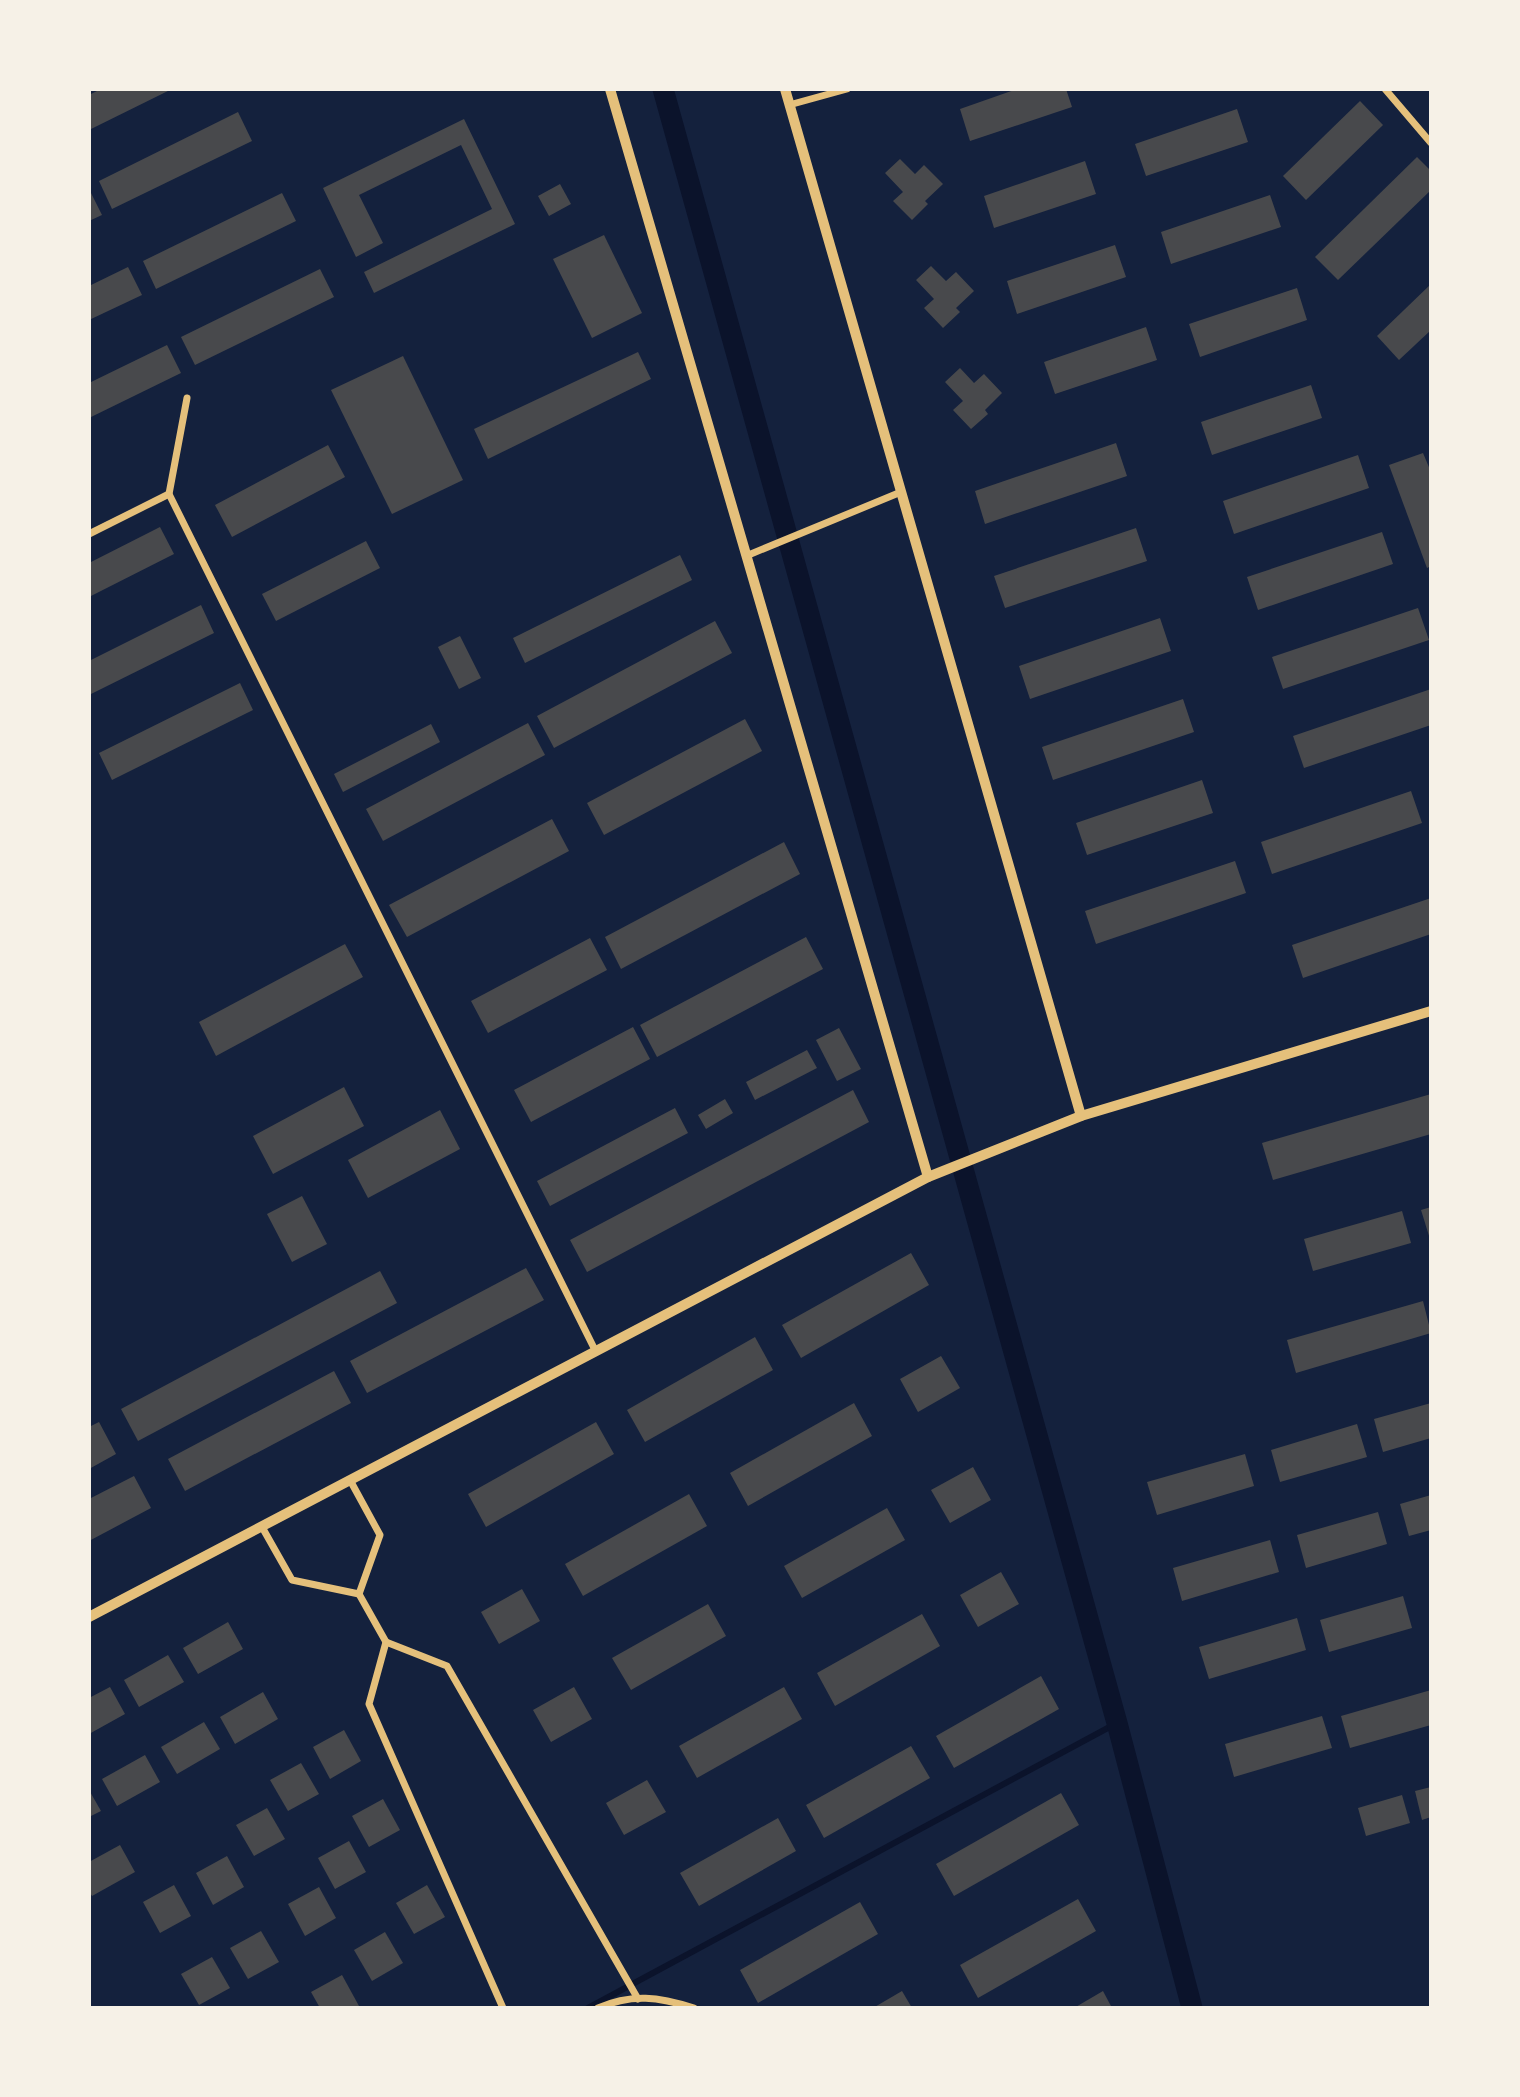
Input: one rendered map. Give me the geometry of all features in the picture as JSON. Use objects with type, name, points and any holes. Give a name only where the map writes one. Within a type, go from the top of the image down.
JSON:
[{"type":"street","points":[[610,89],[928,1176]]},
{"type":"street","points":[[785,89],[1081,1116]]},
{"type":"street","points":[[789,105],[847,89]]},
{"type":"street","points":[[1385,89],[1431,143]]},
{"type":"street","points":[[187,398],[169,494],[595,1350]]},
{"type":"street","points":[[747,556],[901,492]]},
{"type":"street","points":[[89,534],[169,494]]},
{"type":"street","points":[[89,1617],[928,1176],[1081,1116],[1431,1011]]},
{"type":"street","points":[[350,1480],[380,1535],[359,1594]]},
{"type":"street","points":[[262,1527],[292,1580],[359,1594],[386,1642],[447,1666],[638,1999]]},
{"type":"street","points":[[386,1642],[369,1704],[503,2008]]},
{"type":"street","points":[[598,2008],[617,2000],[661,1997],[694,2008]]},
{"type":"building","points":[[101,89],[172,89],[89,130],[89,95]]},
{"type":"building","points":[[1017,89],[1066,89],[1072,107],[970,141],[960,109]]},
{"type":"building","points":[[1360,101],[1383,125],[1306,200],[1283,176]]},
{"type":"building","points":[[1237,109],[1248,142],[1146,176],[1135,144]]},
{"type":"building","points":[[238,112],[252,141],[112,209],[99,181]]},
{"type":"building","points":[[464,119],[515,224],[374,293],[364,272],[492,209],[461,145],[359,195],[383,243],[356,257],[323,188]]},
{"type":"building","points":[[1417,157],[1431,171],[1431,190],[1338,280],[1315,257]]},
{"type":"building","points":[[900,159],[915,174],[924,165],[943,184],[925,201],[928,204],[912,220],[893,201],[903,192],[885,173]]},
{"type":"building","points":[[1085,161],[1096,194],[994,228],[984,196]]},
{"type":"building","points":[[560,184],[571,204],[549,216],[538,196]]},
{"type":"building","points":[[89,189],[102,215],[89,221]]},
{"type":"building","points":[[282,193],[296,221],[156,289],[143,261]]},
{"type":"building","points":[[1270,195],[1281,227],[1171,264],[1161,232]]},
{"type":"building","points":[[604,235],[642,313],[592,338],[553,259]]},
{"type":"building","points":[[1115,245],[1126,277],[1017,314],[1007,281]]},
{"type":"building","points":[[931,266],[946,281],[956,272],[974,291],[956,308],[960,312],[943,328],[924,308],[934,299],[916,280]]},
{"type":"building","points":[[128,267],[142,295],[89,320],[89,286]]},
{"type":"building","points":[[320,269],[334,297],[195,365],[181,337]]},
{"type":"building","points":[[1431,284],[1431,330],[1399,360],[1377,336]]},
{"type":"building","points":[[1297,288],[1307,320],[1200,357],[1189,324]]},
{"type":"building","points":[[1146,327],[1157,360],[1055,394],[1044,362]]},
{"type":"building","points":[[167,345],[181,373],[89,418],[89,383]]},
{"type":"building","points":[[638,352],[651,379],[488,459],[474,429]]},
{"type":"building","points":[[403,356],[463,480],[392,514],[331,390]]},
{"type":"building","points":[[960,368],[974,383],[984,374],[1002,393],[985,410],[988,414],[971,429],[953,410],[963,401],[945,382]]},
{"type":"building","points":[[1311,385],[1322,418],[1212,455],[1201,422]]},
{"type":"building","points":[[1116,443],[1127,476],[985,524],[975,491]]},
{"type":"building","points":[[328,445],[345,477],[232,537],[215,505]]},
{"type":"building","points":[[1423,453],[1431,472],[1431,566],[1427,568],[1389,465]]},
{"type":"building","points":[[1358,455],[1369,488],[1234,534],[1223,501]]},
{"type":"building","points":[[160,527],[174,554],[89,597],[89,563]]},
{"type":"building","points":[[1136,528],[1147,561],[1005,608],[994,576]]},
{"type":"building","points":[[1382,532],[1393,564],[1258,610],[1247,577]]},
{"type":"building","points":[[366,541],[380,568],[276,621],[262,594]]},
{"type":"building","points":[[680,555],[692,580],[525,663],[513,638]]},
{"type":"building","points":[[201,605],[214,633],[89,695],[89,661]]},
{"type":"building","points":[[1418,608],[1429,640],[1283,689],[1272,657]]},
{"type":"building","points":[[1160,618],[1171,651],[1030,699],[1019,666]]},
{"type":"building","points":[[715,621],[732,653],[554,748],[537,716]]},
{"type":"building","points":[[460,636],[481,678],[459,689],[438,647]]},
{"type":"building","points":[[240,683],[253,710],[112,780],[99,753]]},
{"type":"building","points":[[1431,689],[1431,725],[1304,768],[1293,736]]},
{"type":"building","points":[[1183,699],[1194,732],[1053,780],[1042,747]]},
{"type":"building","points":[[745,719],[762,751],[604,835],[587,803]]},
{"type":"building","points":[[528,723],[545,755],[383,841],[366,809]]},
{"type":"building","points":[[431,724],[440,742],[343,792],[334,774]]},
{"type":"building","points":[[1202,780],[1213,813],[1087,855],[1076,823]]},
{"type":"building","points":[[1411,791],[1422,823],[1272,874],[1261,842]]},
{"type":"building","points":[[552,819],[569,851],[407,937],[389,905]]},
{"type":"building","points":[[784,842],[800,874],[621,969],[605,937]]},
{"type":"building","points":[[1235,861],[1246,893],[1096,944],[1085,911]]},
{"type":"building","points":[[1431,898],[1431,934],[1303,978],[1292,945]]},
{"type":"building","points":[[806,937],[823,969],[657,1057],[640,1025]]},
{"type":"building","points":[[590,938],[607,970],[488,1033],[471,1001]]},
{"type":"building","points":[[345,944],[363,977],[216,1056],[199,1022]]},
{"type":"building","points":[[633,1027],[650,1059],[531,1122],[514,1090]]},
{"type":"building","points":[[839,1028],[861,1069],[837,1081],[816,1040]]},
{"type":"building","points":[[807,1050],[817,1068],[755,1100],[746,1082]]},
{"type":"building","points":[[344,1087],[364,1126],[273,1174],[253,1136]]},
{"type":"building","points":[[853,1090],[869,1122],[587,1272],[570,1240]]},
{"type":"building","points":[[1431,1094],[1431,1134],[1273,1180],[1262,1143]]},
{"type":"building","points":[[725,1099],[733,1113],[706,1129],[698,1115]]},
{"type":"building","points":[[675,1108],[688,1133],[550,1206],[537,1181]]},
{"type":"building","points":[[440,1110],[460,1149],[368,1198],[348,1160]]},
{"type":"building","points":[[302,1196],[327,1244],[292,1262],[267,1214]]},
{"type":"building","points":[[1431,1207],[1431,1239],[1430,1239],[1421,1210]]},
{"type":"building","points":[[1402,1211],[1411,1243],[1313,1271],[1304,1239]]},
{"type":"building","points":[[911,1253],[929,1285],[801,1358],[782,1325]]},
{"type":"building","points":[[526,1268],[544,1300],[367,1393],[350,1361]]},
{"type":"building","points":[[380,1271],[397,1303],[138,1441],[121,1409]]},
{"type":"building","points":[[1423,1301],[1431,1333],[1296,1373],[1287,1340]]},
{"type":"building","points":[[755,1337],[773,1370],[645,1442],[627,1410]]},
{"type":"building","points":[[941,1356],[960,1388],[918,1412],[900,1379]]},
{"type":"building","points":[[334,1371],[351,1403],[185,1491],[168,1459]]},
{"type":"building","points":[[854,1403],[872,1436],[748,1506],[730,1473]]},
{"type":"building","points":[[1431,1403],[1431,1438],[1383,1452],[1374,1419]]},
{"type":"building","points":[[99,1422],[116,1454],[89,1469],[89,1427]]},
{"type":"building","points":[[596,1422],[614,1454],[486,1527],[468,1494]]},
{"type":"building","points":[[1357,1424],[1367,1457],[1280,1482],[1271,1450]]},
{"type":"building","points":[[1245,1454],[1254,1486],[1157,1515],[1147,1482]]},
{"type":"building","points":[[973,1467],[991,1500],[950,1523],[931,1490]]},
{"type":"building","points":[[134,1476],[151,1508],[89,1541],[89,1499]]},
{"type":"building","points":[[689,1494],[707,1526],[583,1596],[565,1564]]},
{"type":"building","points":[[1431,1495],[1431,1530],[1409,1536],[1400,1504]]},
{"type":"building","points":[[887,1508],[905,1540],[802,1598],[784,1566]]},
{"type":"building","points":[[1378,1512],[1387,1544],[1306,1568],[1297,1535]]},
{"type":"building","points":[[1270,1540],[1279,1572],[1182,1601],[1173,1568]]},
{"type":"building","points":[[1001,1572],[1019,1604],[978,1627],[960,1595]]},
{"type":"building","points":[[522,1589],[540,1621],[499,1644],[481,1612]]},
{"type":"building","points":[[1403,1596],[1412,1628],[1329,1652],[1320,1620]]},
{"type":"building","points":[[708,1604],[726,1636],[631,1690],[612,1658]]},
{"type":"building","points":[[922,1614],[940,1646],[835,1706],[817,1673]]},
{"type":"building","points":[[1297,1618],[1306,1650],[1209,1679],[1199,1647]]},
{"type":"building","points":[[228,1622],[243,1649],[198,1674],[183,1648]]},
{"type":"building","points":[[168,1655],[184,1682],[139,1707],[124,1680]]},
{"type":"building","points":[[1041,1676],[1059,1709],[954,1768],[936,1736]]},
{"type":"building","points":[[110,1687],[125,1714],[89,1734],[89,1698]]},
{"type":"building","points":[[574,1687],[592,1719],[551,1742],[533,1710]]},
{"type":"building","points":[[784,1687],[802,1719],[697,1778],[679,1746]]},
{"type":"building","points":[[1431,1690],[1431,1725],[1350,1748],[1341,1716]]},
{"type":"building","points":[[263,1692],[278,1719],[235,1744],[220,1717]]},
{"type":"building","points":[[1322,1716],[1332,1748],[1234,1777],[1225,1744]]},
{"type":"building","points":[[204,1722],[220,1749],[177,1774],[161,1747]]},
{"type":"building","points":[[344,1730],[361,1761],[330,1779],[313,1747]]},
{"type":"building","points":[[911,1746],[930,1778],[824,1838],[806,1805]]},
{"type":"building","points":[[145,1755],[160,1782],[117,1806],[102,1779]]},
{"type":"building","points":[[301,1763],[319,1794],[288,1811],[270,1780]]},
{"type":"building","points":[[647,1780],[666,1812],[624,1835],[606,1803]]},
{"type":"building","points":[[1431,1787],[1431,1817],[1422,1820],[1415,1791]]},
{"type":"building","points":[[89,1790],[101,1811],[89,1817]]},
{"type":"building","points":[[1061,1793],[1079,1825],[954,1896],[936,1864]]},
{"type":"building","points":[[1402,1795],[1410,1823],[1366,1836],[1358,1808]]},
{"type":"building","points":[[383,1799],[400,1830],[369,1847],[352,1816]]},
{"type":"building","points":[[267,1808],[285,1839],[254,1856],[236,1825]]},
{"type":"building","points":[[778,1818],[796,1851],[699,1906],[680,1873]]},
{"type":"building","points":[[349,1841],[366,1872],[335,1889],[318,1858]]},
{"type":"building","points":[[120,1845],[135,1872],[92,1896],[89,1891],[89,1862]]},
{"type":"building","points":[[227,1856],[244,1887],[213,1905],[196,1873]]},
{"type":"building","points":[[174,1885],[191,1916],[160,1933],[143,1902]]},
{"type":"building","points":[[427,1885],[445,1917],[414,1934],[396,1903]]},
{"type":"building","points":[[319,1887],[336,1918],[305,1936],[288,1904]]},
{"type":"building","points":[[1078,1899],[1096,1931],[978,1998],[960,1965]]},
{"type":"building","points":[[860,1902],[878,1934],[758,2003],[740,1970]]},
{"type":"building","points":[[261,1931],[279,1962],[248,1979],[230,1948]]},
{"type":"building","points":[[385,1932],[403,1963],[372,1981],[354,1950]]},
{"type":"building","points":[[212,1957],[230,1988],[199,2005],[181,1974]]},
{"type":"building","points":[[342,1975],[359,2006],[320,2008],[311,1992]]},
{"type":"building","points":[[902,1991],[912,2008],[873,2008]]},
{"type":"building","points":[[1103,1991],[1112,2008],[1074,2008]]},
{"type":"waterway","points":[[663,89],[1117,1723],[1192,2008]]},
{"type":"waterway","points":[[588,2008],[1117,1723]]}]
